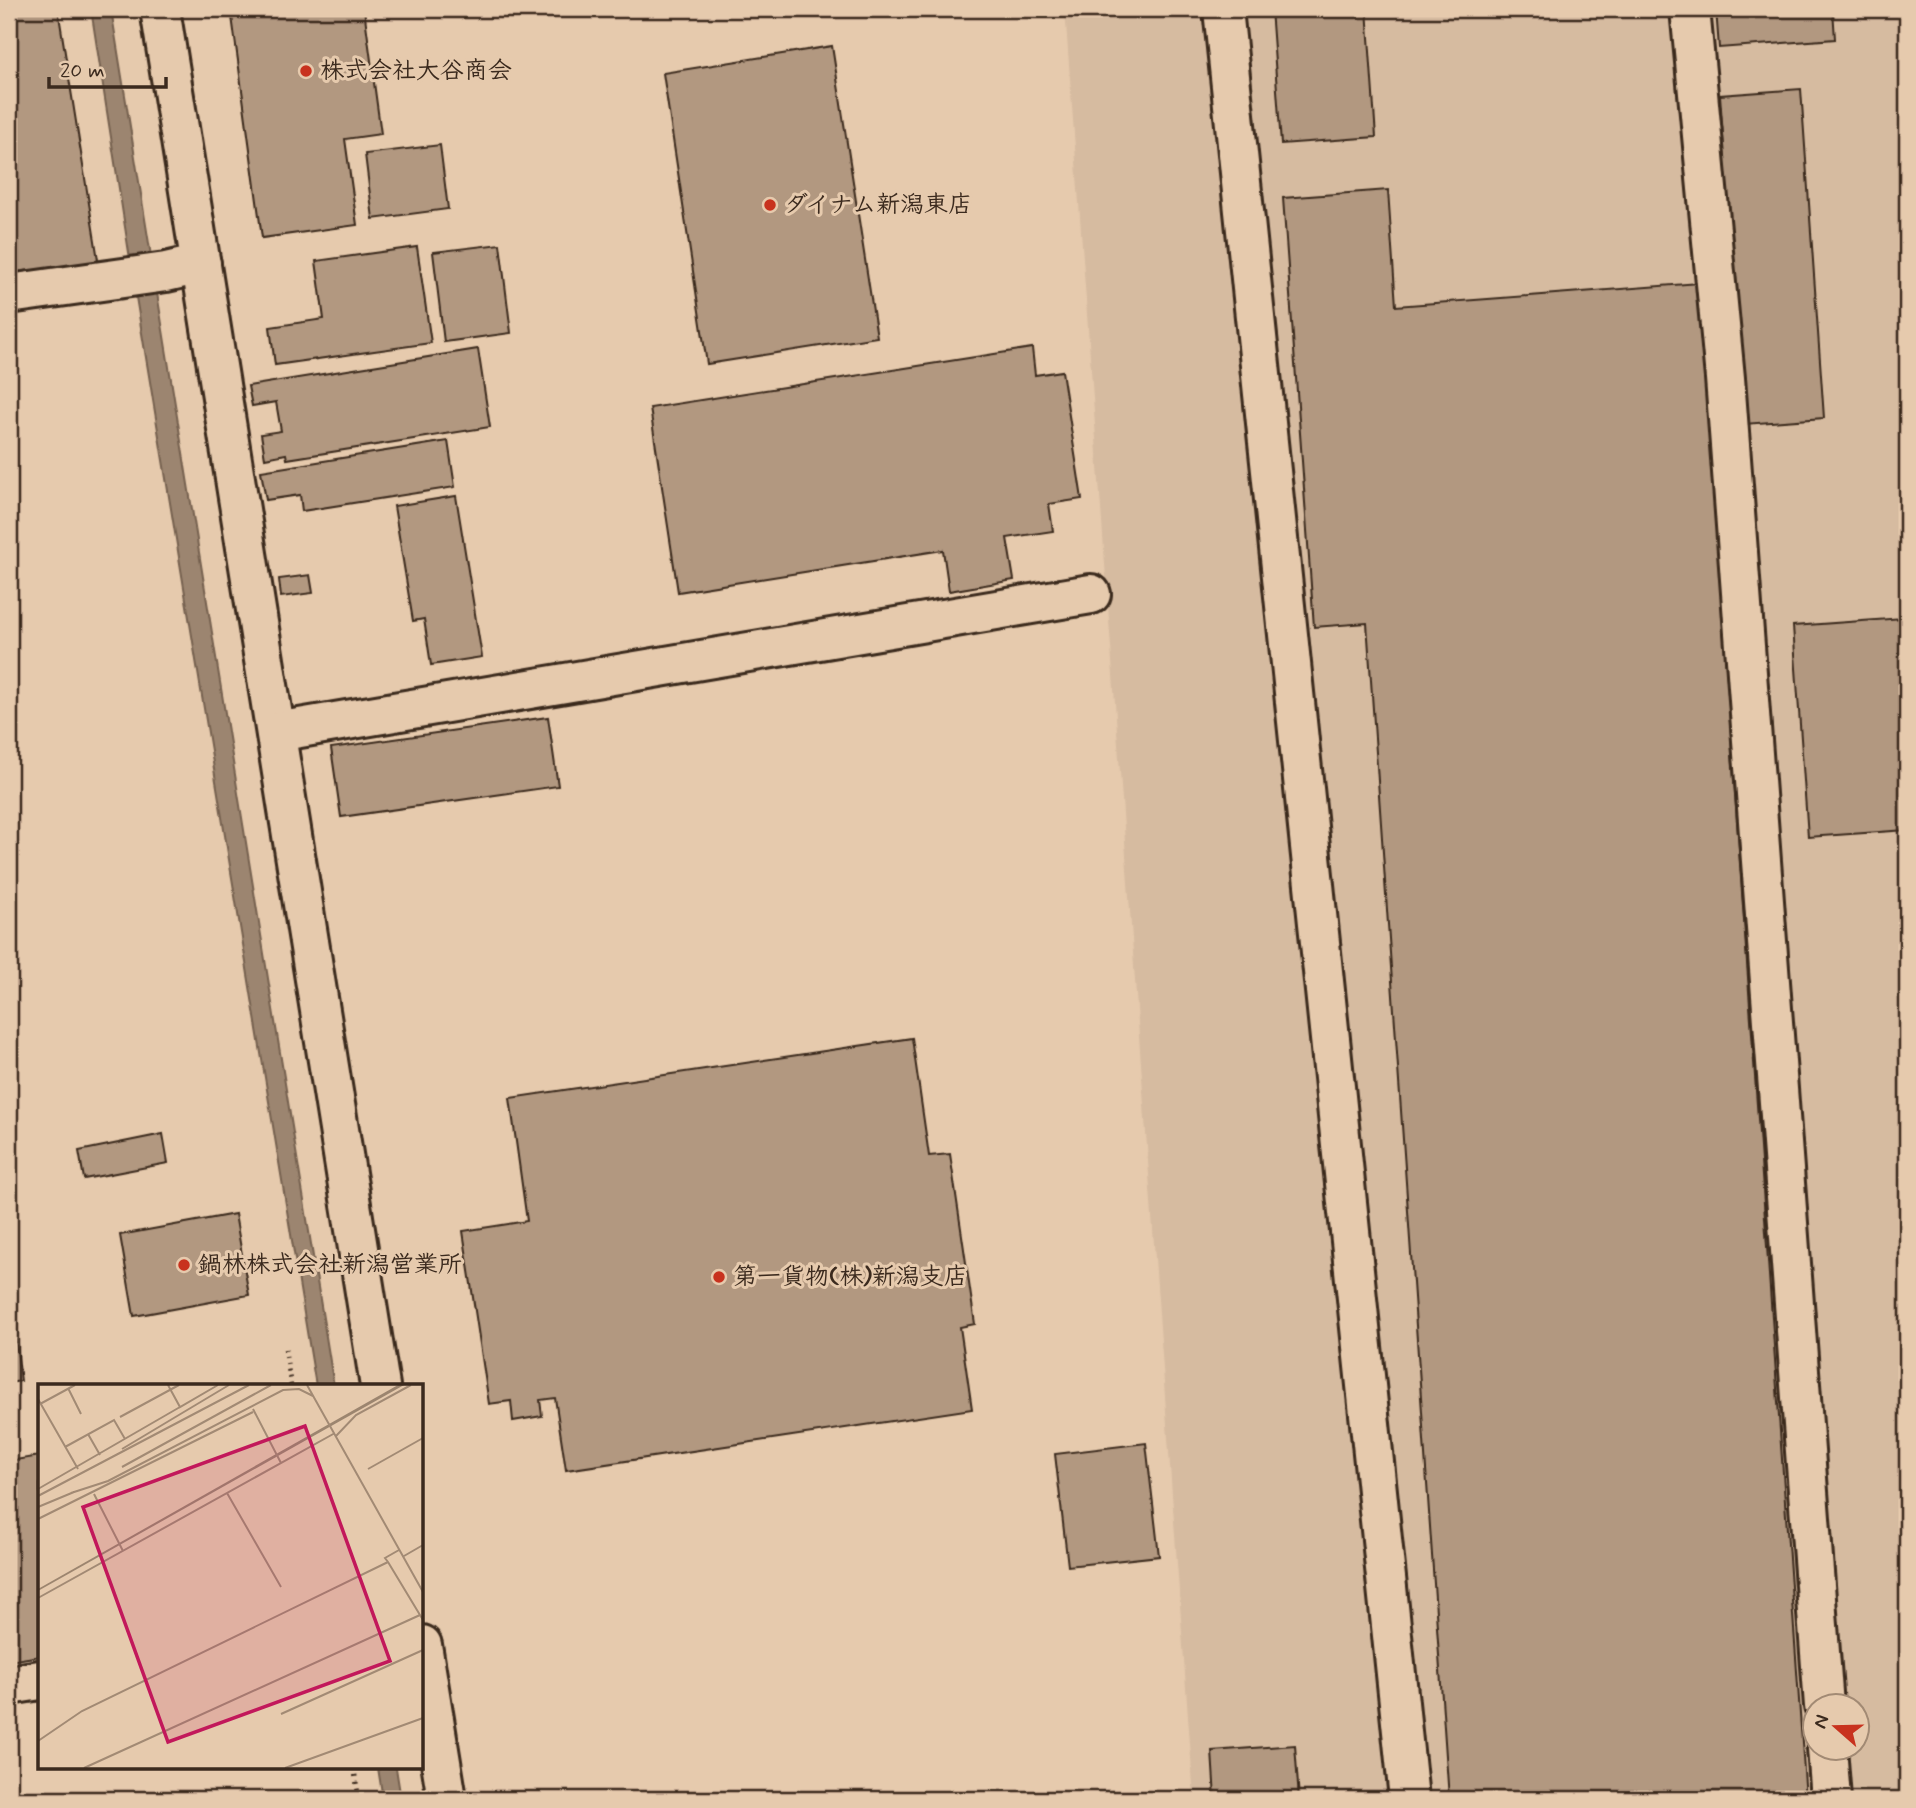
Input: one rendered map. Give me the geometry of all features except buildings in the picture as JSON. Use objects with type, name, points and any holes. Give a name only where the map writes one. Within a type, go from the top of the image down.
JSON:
[{"type":"street","points":[[160,9],[183,268],[275,732],[380,1384]]},
{"type":"street","points":[[1223,9],[1409,1799]]},
{"type":"street","points":[[1690,9],[1725,378],[1823,1692]]},
{"type":"street","points":[[9,294],[183,268]]},
{"type":"street","points":[[275,732],[1091,594]]},
{"type":"street","points":[[424,1657],[447,1799]]},
{"type":"street","points":[[9,1685],[38,1681]]},
{"type":"street","points":[[1828,1762],[1831,1799]]},
{"type":"path","points":[[285,1349],[291,1384]]},
{"type":"path","points":[[354,1770],[359,1799]]},
{"type":"shaded area","points":[[91,9],[111,9],[334,1384],[316,1384]]},
{"type":"shaded area","points":[[1065,9],[1907,9],[1907,1799],[1194,1799]]},
{"type":"shaded area","points":[[378,1770],[396,1770],[401,1799],[383,1799]]},
{"type":"place","name":"株式会社大谷商会","points":[[306,71]]},
{"type":"place","name":"ダイナム新潟東店","points":[[770,205]]},
{"type":"place","name":"鍋林株式会社新潟営業所","points":[[184,1265]]},
{"type":"place","name":"第一貨物(株)新潟支店","points":[[719,1277]]}]
